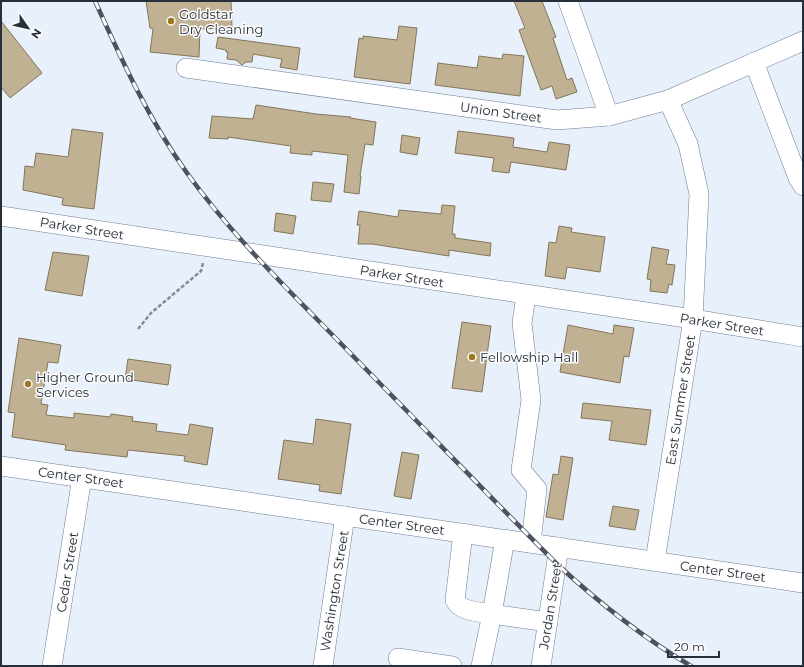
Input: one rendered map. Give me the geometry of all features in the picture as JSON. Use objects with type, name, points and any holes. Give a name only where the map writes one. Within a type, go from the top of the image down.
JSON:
[{"type":"street","points":[[568,1],[609,116]]},
{"type":"street","name":"Union Street","points":[[186,68],[557,120],[609,116],[668,100],[803,41]]},
{"type":"street","points":[[754,62],[798,178],[803,186]]},
{"type":"street","name":"East Summer Street","points":[[655,561],[693,319],[699,194],[688,144],[668,100]]},
{"type":"street","name":"Parker Street","points":[[1,216],[693,319],[803,337]]},
{"type":"street","points":[[526,295],[522,323],[530,400],[521,470],[537,489],[531,543]]},
{"type":"street","name":"Center Street","points":[[1,466],[803,583]]},
{"type":"street","name":"Cedar Street","points":[[52,666],[82,477]]},
{"type":"street","name":"Washington Street","points":[[323,666],[345,516]]},
{"type":"street","points":[[463,533],[455,600],[456,604],[461,607],[492,614],[548,622]]},
{"type":"street","points":[[481,666],[505,539]]},
{"type":"street","name":"Jordan Street","points":[[541,666],[559,547]]},
{"type":"street","points":[[398,658],[431,665],[452,666]]},
{"type":"path","points":[[138,329],[151,313],[201,271],[206,247]]},
{"type":"building","points":[[146,1],[231,1],[232,28],[200,29],[199,57],[150,52],[153,29],[150,28]]},
{"type":"building","points":[[514,1],[542,1],[556,37],[553,38],[567,80],[572,78],[577,92],[556,99],[552,86],[541,90],[519,30],[525,28]]},
{"type":"building","points":[[1,21],[42,73],[10,98],[1,87]]},
{"type":"building","points":[[399,26],[417,28],[410,84],[354,77],[359,38],[363,39],[363,36],[397,40]]},
{"type":"building","points":[[218,37],[300,48],[297,70],[280,67],[282,59],[253,54],[252,62],[246,62],[242,65],[236,60],[227,59],[228,52],[226,52],[226,50],[216,48]]},
{"type":"building","points":[[503,54],[524,56],[520,96],[435,85],[438,63],[477,68],[479,56],[502,59]]},
{"type":"building","points":[[256,105],[316,114],[351,117],[350,118],[376,122],[373,145],[365,144],[359,194],[344,192],[348,155],[312,151],[312,155],[290,153],[291,146],[228,137],[228,139],[209,138],[212,116],[253,119]]},
{"type":"building","points":[[72,129],[103,133],[94,209],[62,205],[63,198],[23,190],[25,166],[34,167],[36,153],[68,157]]},
{"type":"building","points":[[458,131],[514,138],[513,147],[547,152],[549,142],[570,145],[566,170],[511,162],[509,173],[492,171],[494,158],[455,153]]},
{"type":"building","points":[[402,135],[420,138],[417,155],[400,152]]},
{"type":"building","points":[[313,182],[334,184],[331,202],[311,200]]},
{"type":"building","points":[[442,205],[455,206],[452,234],[455,234],[455,238],[491,243],[490,256],[449,250],[449,256],[372,244],[358,244],[360,225],[357,225],[359,211],[398,217],[399,210],[441,214]]},
{"type":"building","points":[[276,213],[296,216],[293,234],[274,231]]},
{"type":"building","points":[[559,226],[572,228],[571,232],[605,237],[600,272],[567,267],[565,279],[545,276],[549,242],[556,243]]},
{"type":"building","points":[[652,247],[669,250],[666,264],[675,265],[672,285],[669,284],[667,293],[650,291],[651,280],[647,279]]},
{"type":"building","points":[[53,252],[89,256],[82,296],[45,290]]},
{"type":"building","name":"Fellowship Hall","points":[[462,322],[491,326],[482,392],[452,388]]},
{"type":"building","points":[[568,325],[613,334],[614,325],[634,328],[629,357],[624,356],[620,383],[560,372]]},
{"type":"building","points":[[19,338],[61,345],[58,363],[48,362],[41,404],[48,405],[46,415],[74,418],[74,413],[110,417],[111,414],[133,417],[132,421],[157,424],[156,431],[188,435],[190,424],[213,428],[207,465],[184,461],[185,456],[128,450],[127,457],[65,450],[66,445],[12,437],[15,413],[8,412]]},
{"type":"building","points":[[128,359],[171,365],[168,385],[125,379]]},
{"type":"building","points":[[583,403],[651,410],[646,445],[609,440],[612,421],[581,418]]},
{"type":"building","points":[[316,419],[351,424],[341,494],[319,491],[320,485],[278,479],[284,440],[313,444]]},
{"type":"building","points":[[402,452],[419,455],[411,499],[394,496]]},
{"type":"building","points":[[561,456],[573,458],[563,520],[546,517],[553,474],[558,475]]},
{"type":"building","points":[[613,506],[639,510],[635,530],[609,526]]},
{"type":"railway","points":[[95,1],[126,68],[160,132],[187,173],[225,222],[288,290],[557,564],[588,592],[638,631],[691,666]]},
{"type":"place","name":"Goldstar Dry Cleaning","points":[[171,21]]},
{"type":"place","name":"Fellowship Hall","points":[[472,357]]},
{"type":"place","name":"Higher Ground Services","points":[[28,384]]}]
